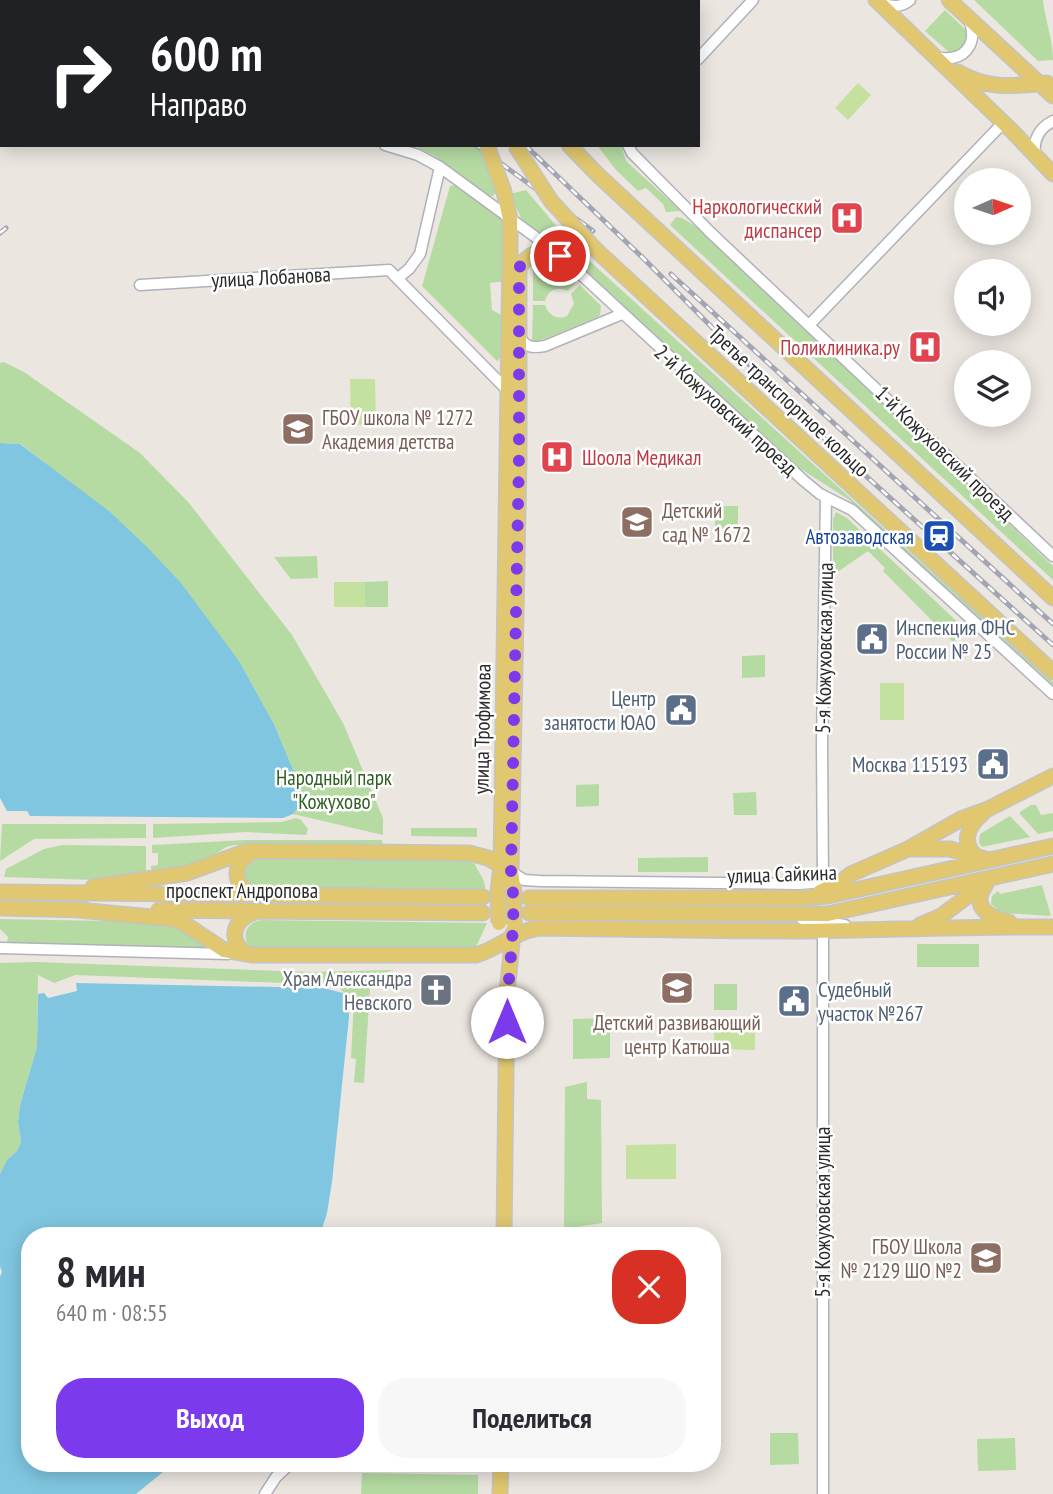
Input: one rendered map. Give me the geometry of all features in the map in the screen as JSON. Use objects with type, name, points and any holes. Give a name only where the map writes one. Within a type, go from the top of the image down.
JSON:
[{"type":"main road","points":[[876,0],[1053,174]]},
{"type":"main road","points":[[949,0],[1047,83],[1053,96]]},
{"type":"main road","points":[[937,59],[979,83],[1004,87],[1047,83]]},
{"type":"main road","name":"улица Трофимова","points":[[488,147],[504,192],[510,219],[506,869],[514,892],[506,933]]},
{"type":"main road","name":"Третье транспортное кольцо","points":[[516,147],[551,201],[596,250],[1053,672]]},
{"type":"main road","name":"Третье транспортное кольцо","points":[[571,147],[1053,598]]},
{"type":"main road","name":"улица Трофимова","points":[[504,1227],[506,933],[498,892],[506,869],[519,402],[518,284],[519,268],[534,252],[546,250],[560,256]]},
{"type":"main road","points":[[805,898],[908,849],[961,818],[988,809],[1053,776]]},
{"type":"main road","points":[[978,858],[968,847],[967,834],[973,821],[988,809]]},
{"type":"main road","name":"улица Сайкина","points":[[529,898],[805,898],[853,892],[1053,846]]},
{"type":"main road","points":[[908,849],[950,849],[978,858],[1000,859]]},
{"type":"main road","points":[[50,894],[170,877],[199,869],[237,853],[265,851],[469,853],[488,858],[506,869]]},
{"type":"main road","points":[[247,954],[236,943],[235,928],[244,916],[261,903],[243,890],[236,872],[242,858],[265,851]]},
{"type":"main road","name":"улица Сайкина","points":[[529,913],[812,915],[843,912],[1053,864]]},
{"type":"main road","points":[[991,879],[980,894],[982,909],[987,915],[1031,927]]},
{"type":"main road","points":[[916,927],[941,916],[991,879]]},
{"type":"main road","name":"проспект Андропова","points":[[0,892],[483,913]]},
{"type":"main road","name":"проспект Андропова","points":[[0,908],[78,910],[483,897]]},
{"type":"main road","points":[[78,910],[173,919],[225,950],[247,954],[476,955],[506,933],[540,928],[864,928]]},
{"type":"main road","name":"улица Сайкина","points":[[864,928],[1053,927]]},
{"type":"main road","points":[[500,1472],[500,1494]]},
{"type":"street","points":[[700,57],[753,0]]},
{"type":"street","points":[[876,0],[893,6],[910,0]]},
{"type":"street","points":[[937,59],[957,57],[970,47],[974,39],[969,18]]},
{"type":"street","points":[[1035,155],[1038,134],[1053,121]]},
{"type":"street","points":[[810,324],[1003,122]]},
{"type":"street","name":"2-й Кожуховский проезд","points":[[392,147],[418,155],[440,167],[560,256],[797,474],[826,497],[852,510],[1053,694]]},
{"type":"street","name":"1-й Кожуховский проезд","points":[[629,147],[710,232],[1053,556]]},
{"type":"street","points":[[440,167],[420,254],[410,269],[398,278],[519,402]]},
{"type":"street","points":[[489,204],[500,203],[504,192]]},
{"type":"street","name":"улица Лобанова","points":[[140,285],[389,270],[398,278]]},
{"type":"street","points":[[519,336],[524,344],[532,348],[545,346],[622,314]]},
{"type":"street","name":"5-я Кожуховская улица","points":[[823,883],[822,718],[826,497]]},
{"type":"street","points":[[506,869],[524,880],[540,881],[883,885]]},
{"type":"street","points":[[823,883],[851,874]]},
{"type":"street","name":"улица Сайкина","points":[[778,916],[864,928]]},
{"type":"street","name":"5-я Кожуховская улица","points":[[822,1494],[823,930]]},
{"type":"street","points":[[0,948],[247,954]]},
{"type":"street","points":[[265,1494],[281,1472]]},
{"type":"green space","points":[[974,0],[1043,0],[1053,60],[1038,61]]},
{"type":"green space","points":[[945,10],[971,35],[970,42],[952,55],[925,31]]},
{"type":"green space","points":[[858,83],[871,95],[848,120],[835,108]]},
{"type":"green space","points":[[417,147],[475,147],[483,151],[496,192],[493,196],[488,196],[435,156]]},
{"type":"green space","points":[[599,147],[622,147],[626,161],[681,211],[666,212],[663,204],[646,188],[638,191],[616,170]]},
{"type":"green space","points":[[459,185],[504,221],[506,281],[490,283],[492,310],[505,317],[505,354],[497,361],[422,286],[450,186]]},
{"type":"green space","points":[[526,190],[573,246],[1053,682],[1053,685],[848,499],[793,464],[566,253],[522,220],[510,194]]},
{"type":"green space","points":[[676,217],[700,229],[1053,566],[1053,580],[670,225]]},
{"type":"green space","points":[[546,258],[553,260],[576,282],[568,291],[557,289],[548,294],[545,301],[533,301],[533,261]]},
{"type":"green space","points":[[580,285],[601,306],[600,315],[532,344],[533,305],[545,305],[551,314],[557,317],[567,316],[574,304],[571,294]]},
{"type":"green space","name":"Народный парк \"Кожухово\"","points":[[4,362],[24,372],[140,453],[189,503],[292,635],[343,723],[383,818],[383,835],[293,814],[301,797],[299,784],[274,724],[239,661],[45,463],[21,444],[0,443],[0,363]]},
{"type":"green space","points":[[350,379],[375,379],[376,424],[351,425]]},
{"type":"green space","points":[[715,506],[738,506],[738,528],[715,529]]},
{"type":"green space","points":[[836,512],[847,518],[966,630],[953,642],[883,571],[885,568],[868,551],[833,575],[833,519]]},
{"type":"green space","points":[[317,556],[318,578],[291,579],[274,557]]},
{"type":"green space","points":[[388,581],[388,607],[365,607],[365,582]]},
{"type":"green space","points":[[334,582],[365,582],[365,607],[334,607]]},
{"type":"green space","points":[[765,655],[765,677],[742,678],[742,656]]},
{"type":"green space","points":[[880,683],[904,683],[904,720],[880,720]]},
{"type":"green space","points":[[599,784],[599,806],[576,807],[576,785]]},
{"type":"green space","points":[[756,792],[757,815],[734,815],[733,793]]},
{"type":"green space","points":[[1031,805],[1036,805],[1041,815],[1053,813],[1053,831],[1038,834],[1020,814]]},
{"type":"green space","points":[[1010,816],[1030,837],[982,847],[979,843],[980,834]]},
{"type":"green space","points":[[296,818],[308,829],[306,835],[246,832],[153,838],[153,824],[282,822]]},
{"type":"green space","points":[[2,824],[146,824],[146,838],[34,839],[0,861]]},
{"type":"green space","points":[[411,828],[477,828],[477,837],[411,836]]},
{"type":"green space","points":[[246,840],[382,840],[383,845],[234,845],[226,847],[192,869],[152,876],[151,866],[158,865],[158,853],[152,853],[152,845]]},
{"type":"green space","points":[[62,845],[146,846],[146,875],[94,880],[4,877],[6,869],[44,849]]},
{"type":"green space","points":[[708,857],[708,872],[638,872],[638,858]]},
{"type":"green space","points":[[257,859],[463,860],[474,863],[484,881],[486,892],[257,888],[247,882],[244,873],[246,865]]},
{"type":"green space","points":[[1042,885],[1051,916],[1002,913],[991,904],[992,896],[998,891],[1000,894]]},
{"type":"green space","points":[[0,919],[161,922],[182,928],[212,950],[7,942],[8,937],[0,929]]},
{"type":"green space","points":[[261,920],[487,923],[475,949],[251,949],[246,940],[246,931],[251,924]]},
{"type":"green space","points":[[917,944],[979,944],[979,967],[917,967]]},
{"type":"green space","points":[[0,963],[311,972],[394,970],[384,973],[370,987],[364,1083],[354,1082],[356,1059],[351,1058],[354,1000],[350,1000],[337,985],[75,975],[54,983],[38,975],[37,1047],[20,1105],[18,1122],[21,1142],[0,1174]]},
{"type":"green space","points":[[714,984],[737,984],[737,1010],[714,1010]]},
{"type":"green space","points":[[610,1018],[610,1058],[573,1059],[573,1019]]},
{"type":"green space","points":[[714,1022],[755,1022],[755,1050],[714,1049]]},
{"type":"green space","points":[[587,1082],[587,1099],[601,1100],[602,1223],[564,1227],[565,1087]]},
{"type":"green space","points":[[676,1144],[676,1179],[626,1179],[626,1145]]},
{"type":"green space","points":[[770,1433],[798,1433],[799,1464],[770,1465]]},
{"type":"green space","points":[[1015,1438],[1016,1470],[978,1471],[977,1439]]},
{"type":"green space","points":[[362,1473],[478,1475],[478,1494],[361,1494]]},
{"type":"water","points":[[0,443],[20,444],[109,511],[181,583],[239,661],[274,724],[299,784],[301,797],[293,814],[283,818],[30,816],[27,811],[7,811],[0,798]]},
{"type":"water","points":[[76,983],[323,988],[343,993],[349,1001],[349,1017],[332,1182],[323,1227],[21,1227],[21,1472],[163,1472],[136,1494],[0,1494],[0,1174],[21,1142],[18,1122],[20,1105],[37,1047],[38,994],[44,993],[48,998],[77,991]]},
{"type":"railway","points":[[479,147],[593,231]]},
{"type":"railway","points":[[527,147],[644,259],[804,420],[1053,645]]},
{"type":"railway","points":[[0,233],[6,228]]},
{"type":"railway","points":[[671,274],[1053,624]]},
{"type":"place","name":"Наркологический диспансер","points":[[847,218]]},
{"type":"place","name":"Поликлиника.ру","points":[[925,347]]},
{"type":"place","name":"ГБОУ школа № 1272 Академия детства","points":[[298,429]]},
{"type":"place","name":"Шоола Медикал","points":[[557,457]]},
{"type":"place","name":"Детский сад № 1672","points":[[637,522]]},
{"type":"place","name":"Автозаводская","points":[[939,536]]},
{"type":"place","name":"Инспекция ФНС России № 25","points":[[872,639]]},
{"type":"place","name":"Центр занятости ЮАО","points":[[681,710]]},
{"type":"place","name":"Москва 115193","points":[[993,764]]},
{"type":"place","name":"Детский развивающий центр Катюша","points":[[677,988]]},
{"type":"place","name":"Храм Александра Невского","points":[[436,990]]},
{"type":"place","name":"Судебный участок №267","points":[[794,1001]]},
{"type":"place","name":"ГБОУ Школа № 2129 ШО №2","points":[[986,1258]]},
{"type":"route","points":[[507,1022],[514,924],[511,872],[519,456],[519,268],[534,252],[546,250],[560,256]]}]
